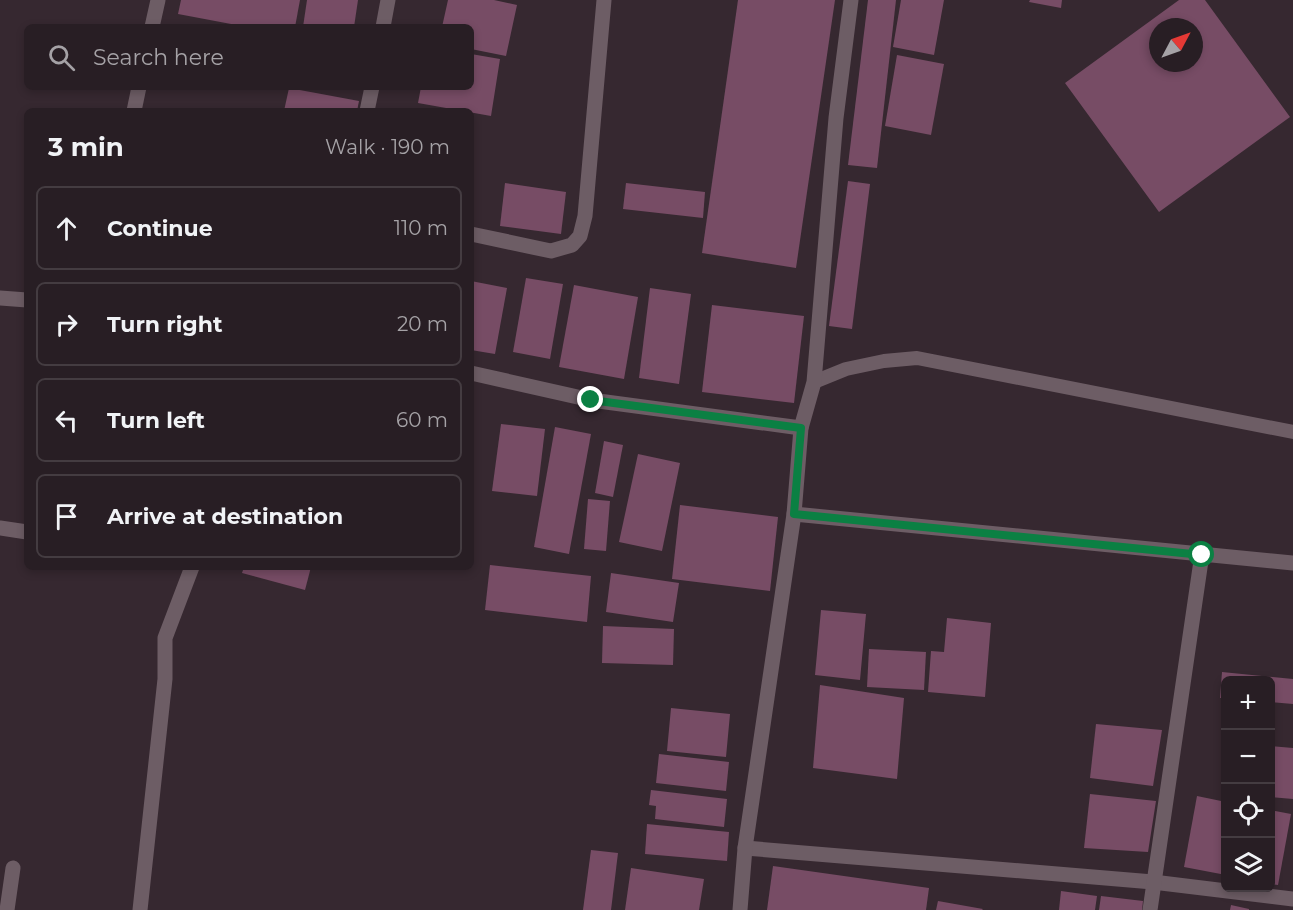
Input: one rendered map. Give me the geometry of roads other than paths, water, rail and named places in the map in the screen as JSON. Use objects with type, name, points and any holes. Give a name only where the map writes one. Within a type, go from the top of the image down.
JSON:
[{"type":"street","points":[[153,24],[158,0]]},
{"type":"street","points":[[384,24],[388,0]]},
{"type":"street","points":[[474,235],[551,251],[572,245],[580,236],[585,216],[604,0]]},
{"type":"street","points":[[740,910],[745,848],[794,514],[801,428],[814,382],[836,118],[851,0]]},
{"type":"street","points":[[135,108],[138,90]]},
{"type":"street","points":[[368,108],[371,90]]},
{"type":"street","points":[[0,298],[24,300]]},
{"type":"street","points":[[474,373],[591,400],[801,428]]},
{"type":"street","points":[[794,514],[1293,563]]},
{"type":"street","points":[[0,528],[24,532]]},
{"type":"street","points":[[1150,910],[1202,555]]},
{"type":"street","points":[[140,910],[165,679],[165,638],[191,570]]},
{"type":"street","points":[[745,848],[1153,882],[1293,899]]},
{"type":"street","points":[[7,910],[13,868]]},
{"type":"lane","points":[[814,382],[846,369],[884,361],[918,358],[1293,432]]}]
